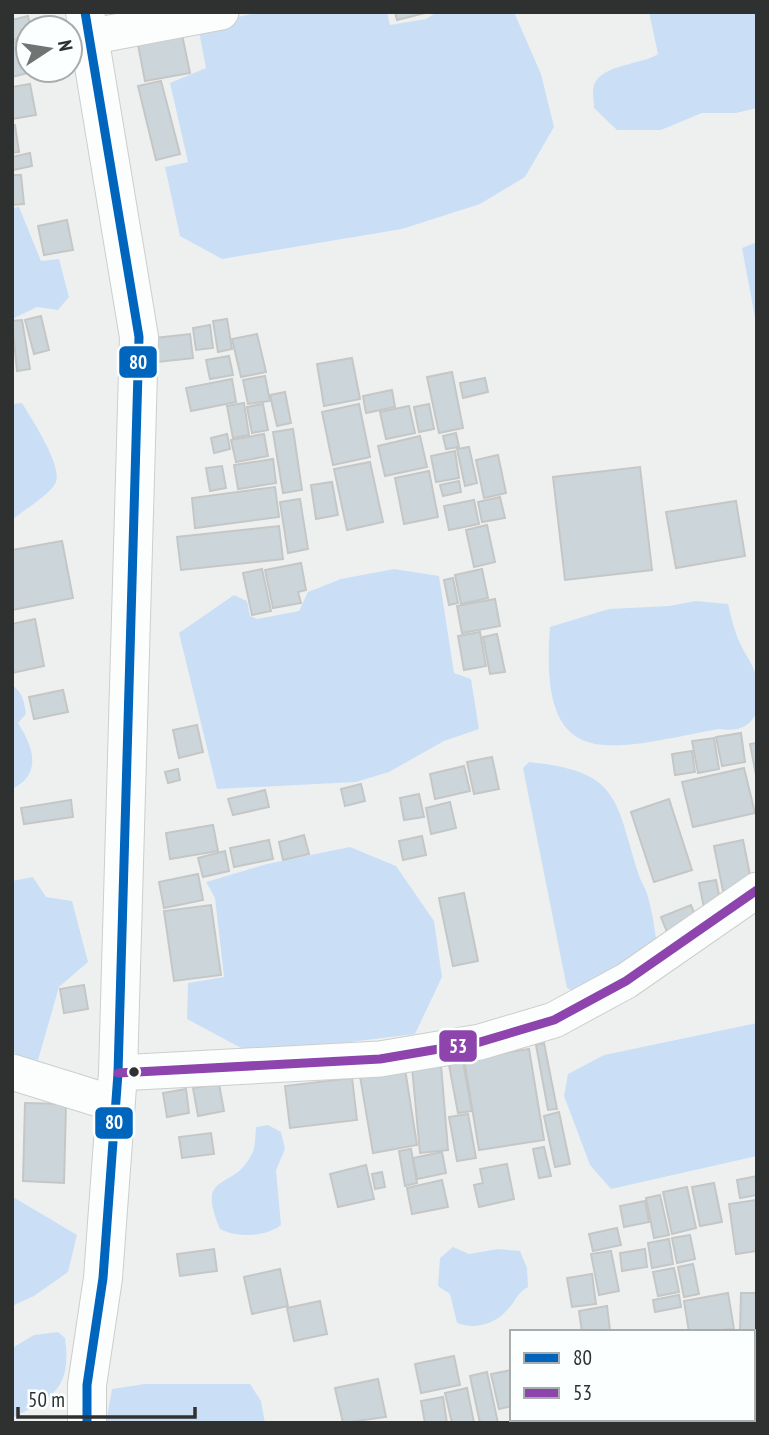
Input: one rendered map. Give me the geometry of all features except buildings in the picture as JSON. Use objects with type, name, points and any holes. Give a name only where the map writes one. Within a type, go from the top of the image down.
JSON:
[{"type":"highway","points":[[87,25],[139,337],[116,1089],[103,1278],[87,1385],[87,1423]]},
{"type":"street","points":[[87,25],[221,12]]},
{"type":"street","points":[[12,1072],[116,1089],[380,1059],[480,1042],[554,1020],[626,981],[757,890]]},
{"type":"water","points":[[261,12],[387,12],[390,25],[426,19],[437,12],[514,12],[541,74],[554,127],[525,177],[480,204],[402,229],[222,259],[180,236],[165,167],[188,162],[170,83],[206,68],[198,26]]},
{"type":"water","points":[[649,12],[757,12],[757,108],[736,113],[702,113],[661,130],[617,130],[594,108],[594,85],[598,78],[613,69],[658,54]]},
{"type":"water","points":[[19,207],[41,261],[59,259],[69,297],[58,310],[37,307],[12,319],[12,208]]},
{"type":"water","points":[[757,242],[757,328],[742,248]]},
{"type":"water","points":[[22,403],[46,444],[57,477],[47,494],[12,520],[12,404]]},
{"type":"water","points":[[394,569],[439,576],[454,673],[471,679],[479,729],[444,741],[389,772],[356,782],[217,789],[179,633],[234,595],[247,601],[250,616],[257,619],[299,611],[308,592],[341,579]]},
{"type":"water","points":[[696,601],[728,604],[737,637],[753,667],[758,687],[758,708],[749,723],[732,730],[719,729],[645,743],[615,745],[590,742],[570,732],[556,710],[549,676],[550,627],[609,609],[669,606]]},
{"type":"water","points":[[12,685],[24,701],[26,714],[18,723],[28,741],[32,759],[28,776],[12,789]]},
{"type":"water","points":[[529,762],[559,766],[581,773],[597,781],[609,793],[624,825],[651,910],[658,950],[575,992],[567,988],[523,768]]},
{"type":"water","points":[[350,847],[396,866],[434,921],[442,977],[415,1034],[285,1050],[243,1049],[187,1019],[188,983],[224,977],[215,898],[206,882],[267,864]]},
{"type":"water","points":[[33,877],[46,897],[72,901],[88,962],[59,987],[38,1060],[19,1057],[12,1050],[12,881]]},
{"type":"water","points":[[757,1023],[757,1156],[611,1189],[590,1165],[564,1096],[568,1074],[604,1055]]},
{"type":"water","points":[[268,1125],[281,1132],[285,1149],[276,1170],[281,1225],[260,1234],[227,1232],[220,1229],[214,1211],[214,1190],[241,1169],[249,1159],[254,1148],[256,1127]]},
{"type":"water","points":[[12,1183],[13,1197],[77,1235],[68,1272],[34,1296],[12,1306]]},
{"type":"water","points":[[453,1247],[469,1254],[498,1249],[520,1251],[527,1268],[528,1287],[504,1314],[492,1322],[478,1326],[457,1323],[450,1294],[438,1286],[440,1258]]},
{"type":"water","points":[[58,1332],[65,1338],[65,1369],[62,1380],[49,1397],[12,1418],[12,1348],[34,1335]]},
{"type":"water","points":[[144,1384],[250,1384],[261,1401],[265,1423],[106,1423],[112,1389]]},
{"type":"transit line","name":"80","points":[[85,12],[139,337],[118,1073],[103,1278],[87,1385],[87,1423]]},
{"type":"transit line","name":"53","points":[[118,1073],[380,1059],[480,1042],[554,1020],[626,981],[757,890]]}]
